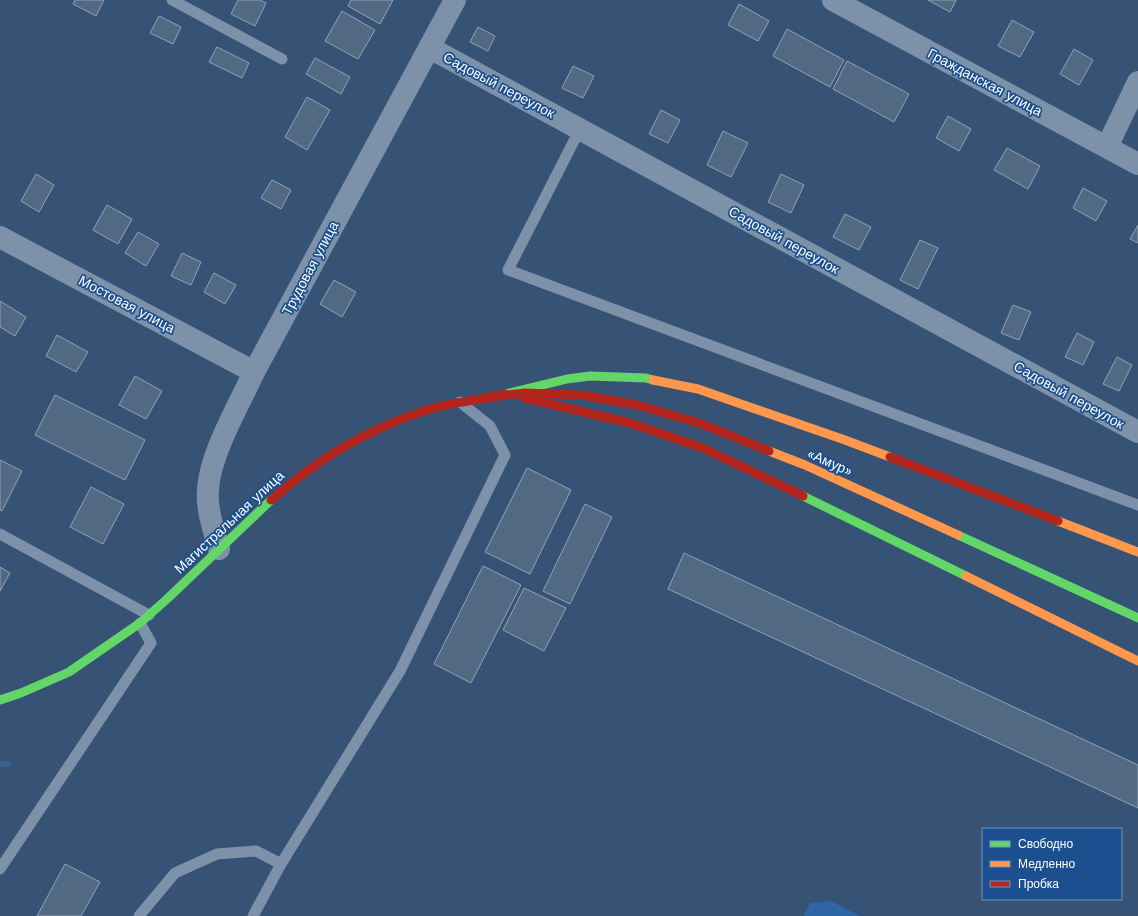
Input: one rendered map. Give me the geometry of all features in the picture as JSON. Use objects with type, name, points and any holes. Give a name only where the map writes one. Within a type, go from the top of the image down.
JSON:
[{"type":"main road","points":[[492,397],[566,378],[590,376],[646,378],[698,389],[845,440],[1138,552]]},
{"type":"main road","name":"«Амур»","points":[[492,397],[525,393],[582,395],[637,405],[702,424],[805,465],[1138,618]]},
{"type":"main road","name":"Магистральная улица","points":[[0,700],[33,688],[69,672],[140,623],[292,481],[316,463],[340,448],[370,432],[431,409],[460,402],[492,397]]},
{"type":"main road","points":[[492,397],[525,398],[544,402],[575,411],[630,423],[703,448],[1138,662]]},
{"type":"street","name":"Трудовая улица","points":[[219,549],[208,507],[207,490],[210,473],[224,435],[254,372],[456,0]]},
{"type":"street","name":"Гражданская улица","points":[[832,0],[1138,164]]},
{"type":"street","name":"Садовый переулок","points":[[430,48],[1138,432]]},
{"type":"street","points":[[1107,147],[1138,82]]},
{"type":"street","name":"Мостовая улица","points":[[0,237],[254,372]]},
{"type":"lane","points":[[172,0],[282,59]]},
{"type":"lane","points":[[580,129],[508,270],[1138,505]]},
{"type":"lane","points":[[253,916],[281,864],[400,671],[505,455],[490,426],[460,402]]},
{"type":"lane","points":[[0,534],[149,615]]},
{"type":"lane","points":[[0,869],[151,643],[140,623]]},
{"type":"lane","points":[[139,916],[175,873],[217,854],[256,851],[281,864]]},
{"type":"shaded area","points":[[831,901],[860,916],[804,916],[810,903]]},
{"type":"building","points":[[75,0],[104,0],[96,16],[73,4]]},
{"type":"building","points":[[238,0],[260,0],[266,3],[255,26],[231,14]]},
{"type":"building","points":[[351,0],[393,0],[380,24],[348,6]]},
{"type":"building","points":[[928,0],[956,0],[950,12]]},
{"type":"building","points":[[739,4],[769,21],[758,41],[728,25]]},
{"type":"building","points":[[342,11],[375,30],[358,59],[325,41]]},
{"type":"building","points":[[159,16],[181,27],[173,44],[150,33]]},
{"type":"building","points":[[1012,20],[1034,32],[1020,57],[998,46]]},
{"type":"building","points":[[478,27],[495,36],[488,51],[470,42]]},
{"type":"building","points":[[787,29],[844,60],[830,87],[773,56]]},
{"type":"building","points":[[217,47],[249,63],[242,78],[209,62]]},
{"type":"building","points":[[1074,49],[1093,60],[1079,85],[1060,74]]},
{"type":"building","points":[[315,58],[350,77],[341,94],[306,74]]},
{"type":"building","points":[[847,61],[909,94],[894,122],[833,89]]},
{"type":"building","points":[[573,66],[594,76],[583,98],[562,88]]},
{"type":"building","points":[[307,97],[330,110],[307,150],[285,137]]},
{"type":"building","points":[[661,110],[680,120],[668,143],[649,134]]},
{"type":"building","points":[[948,116],[971,129],[959,151],[936,138]]},
{"type":"building","points":[[723,131],[748,143],[731,177],[707,165]]},
{"type":"building","points":[[1007,148],[1040,166],[1028,189],[994,170]]},
{"type":"building","points":[[36,174],[54,185],[39,212],[21,201]]},
{"type":"building","points":[[781,174],[804,185],[791,213],[768,202]]},
{"type":"building","points":[[272,180],[291,190],[281,209],[261,198]]},
{"type":"building","points":[[1083,188],[1107,201],[1096,221],[1073,208]]},
{"type":"building","points":[[107,205],[132,219],[118,244],[93,230]]},
{"type":"building","points":[[845,214],[871,227],[859,250],[833,237]]},
{"type":"building","points":[[1138,225],[1138,243],[1130,239]]},
{"type":"building","points":[[138,232],[159,244],[146,266],[125,253]]},
{"type":"building","points":[[920,240],[938,248],[918,289],[900,280]]},
{"type":"building","points":[[182,253],[201,262],[191,285],[171,276]]},
{"type":"building","points":[[214,273],[236,285],[225,304],[204,292]]},
{"type":"building","points":[[334,280],[356,292],[342,317],[320,304]]},
{"type":"building","points":[[0,301],[26,317],[15,336],[0,327]]},
{"type":"building","points":[[1013,305],[1031,312],[1019,340],[1001,333]]},
{"type":"building","points":[[1077,333],[1094,342],[1083,365],[1065,357]]},
{"type":"building","points":[[57,335],[88,352],[76,372],[46,356]]},
{"type":"building","points":[[1117,357],[1132,365],[1119,391],[1103,384]]},
{"type":"building","points":[[135,376],[162,391],[146,419],[119,405]]},
{"type":"building","points":[[55,395],[145,440],[125,480],[35,435]]},
{"type":"building","points":[[0,460],[22,471],[2,511],[0,510]]},
{"type":"building","points":[[527,468],[571,490],[530,574],[485,552]]},
{"type":"building","points":[[91,487],[124,504],[103,544],[70,527]]},
{"type":"building","points":[[585,504],[612,517],[570,604],[543,591]]},
{"type":"building","points":[[684,553],[1138,765],[1138,808],[668,589]]},
{"type":"building","points":[[483,566],[521,585],[471,683],[434,664]]},
{"type":"building","points":[[0,567],[10,573],[0,591]]},
{"type":"building","points":[[524,588],[566,608],[544,651],[503,630]]},
{"type":"building","points":[[65,864],[100,882],[81,916],[37,916]]},
{"type":"waterway","points":[[0,764],[8,764]]},
{"type":"traffic: fast","points":[[505,394],[567,379],[590,376],[646,378],[653,380]]},
{"type":"traffic: fast","points":[[803,496],[966,576]]},
{"type":"traffic: fast","points":[[0,700],[21,693],[69,672],[140,623],[271,500]]},
{"type":"traffic: fast","points":[[958,535],[1138,618]]},
{"type":"traffic: slow","points":[[653,380],[698,389],[890,457]]},
{"type":"traffic: slow","points":[[769,451],[805,465],[958,535]]},
{"type":"traffic: slow","points":[[1058,521],[1138,552]]},
{"type":"traffic: slow","points":[[966,576],[1138,661]]},
{"type":"traffic: jam","points":[[492,397],[525,393],[582,395],[637,405],[702,424],[769,451]]},
{"type":"traffic: jam","points":[[271,500],[326,458],[386,425],[430,409],[505,394]]},
{"type":"traffic: jam","points":[[525,398],[630,423],[703,448],[803,496]]},
{"type":"traffic: jam","points":[[890,457],[1058,521]]}]
